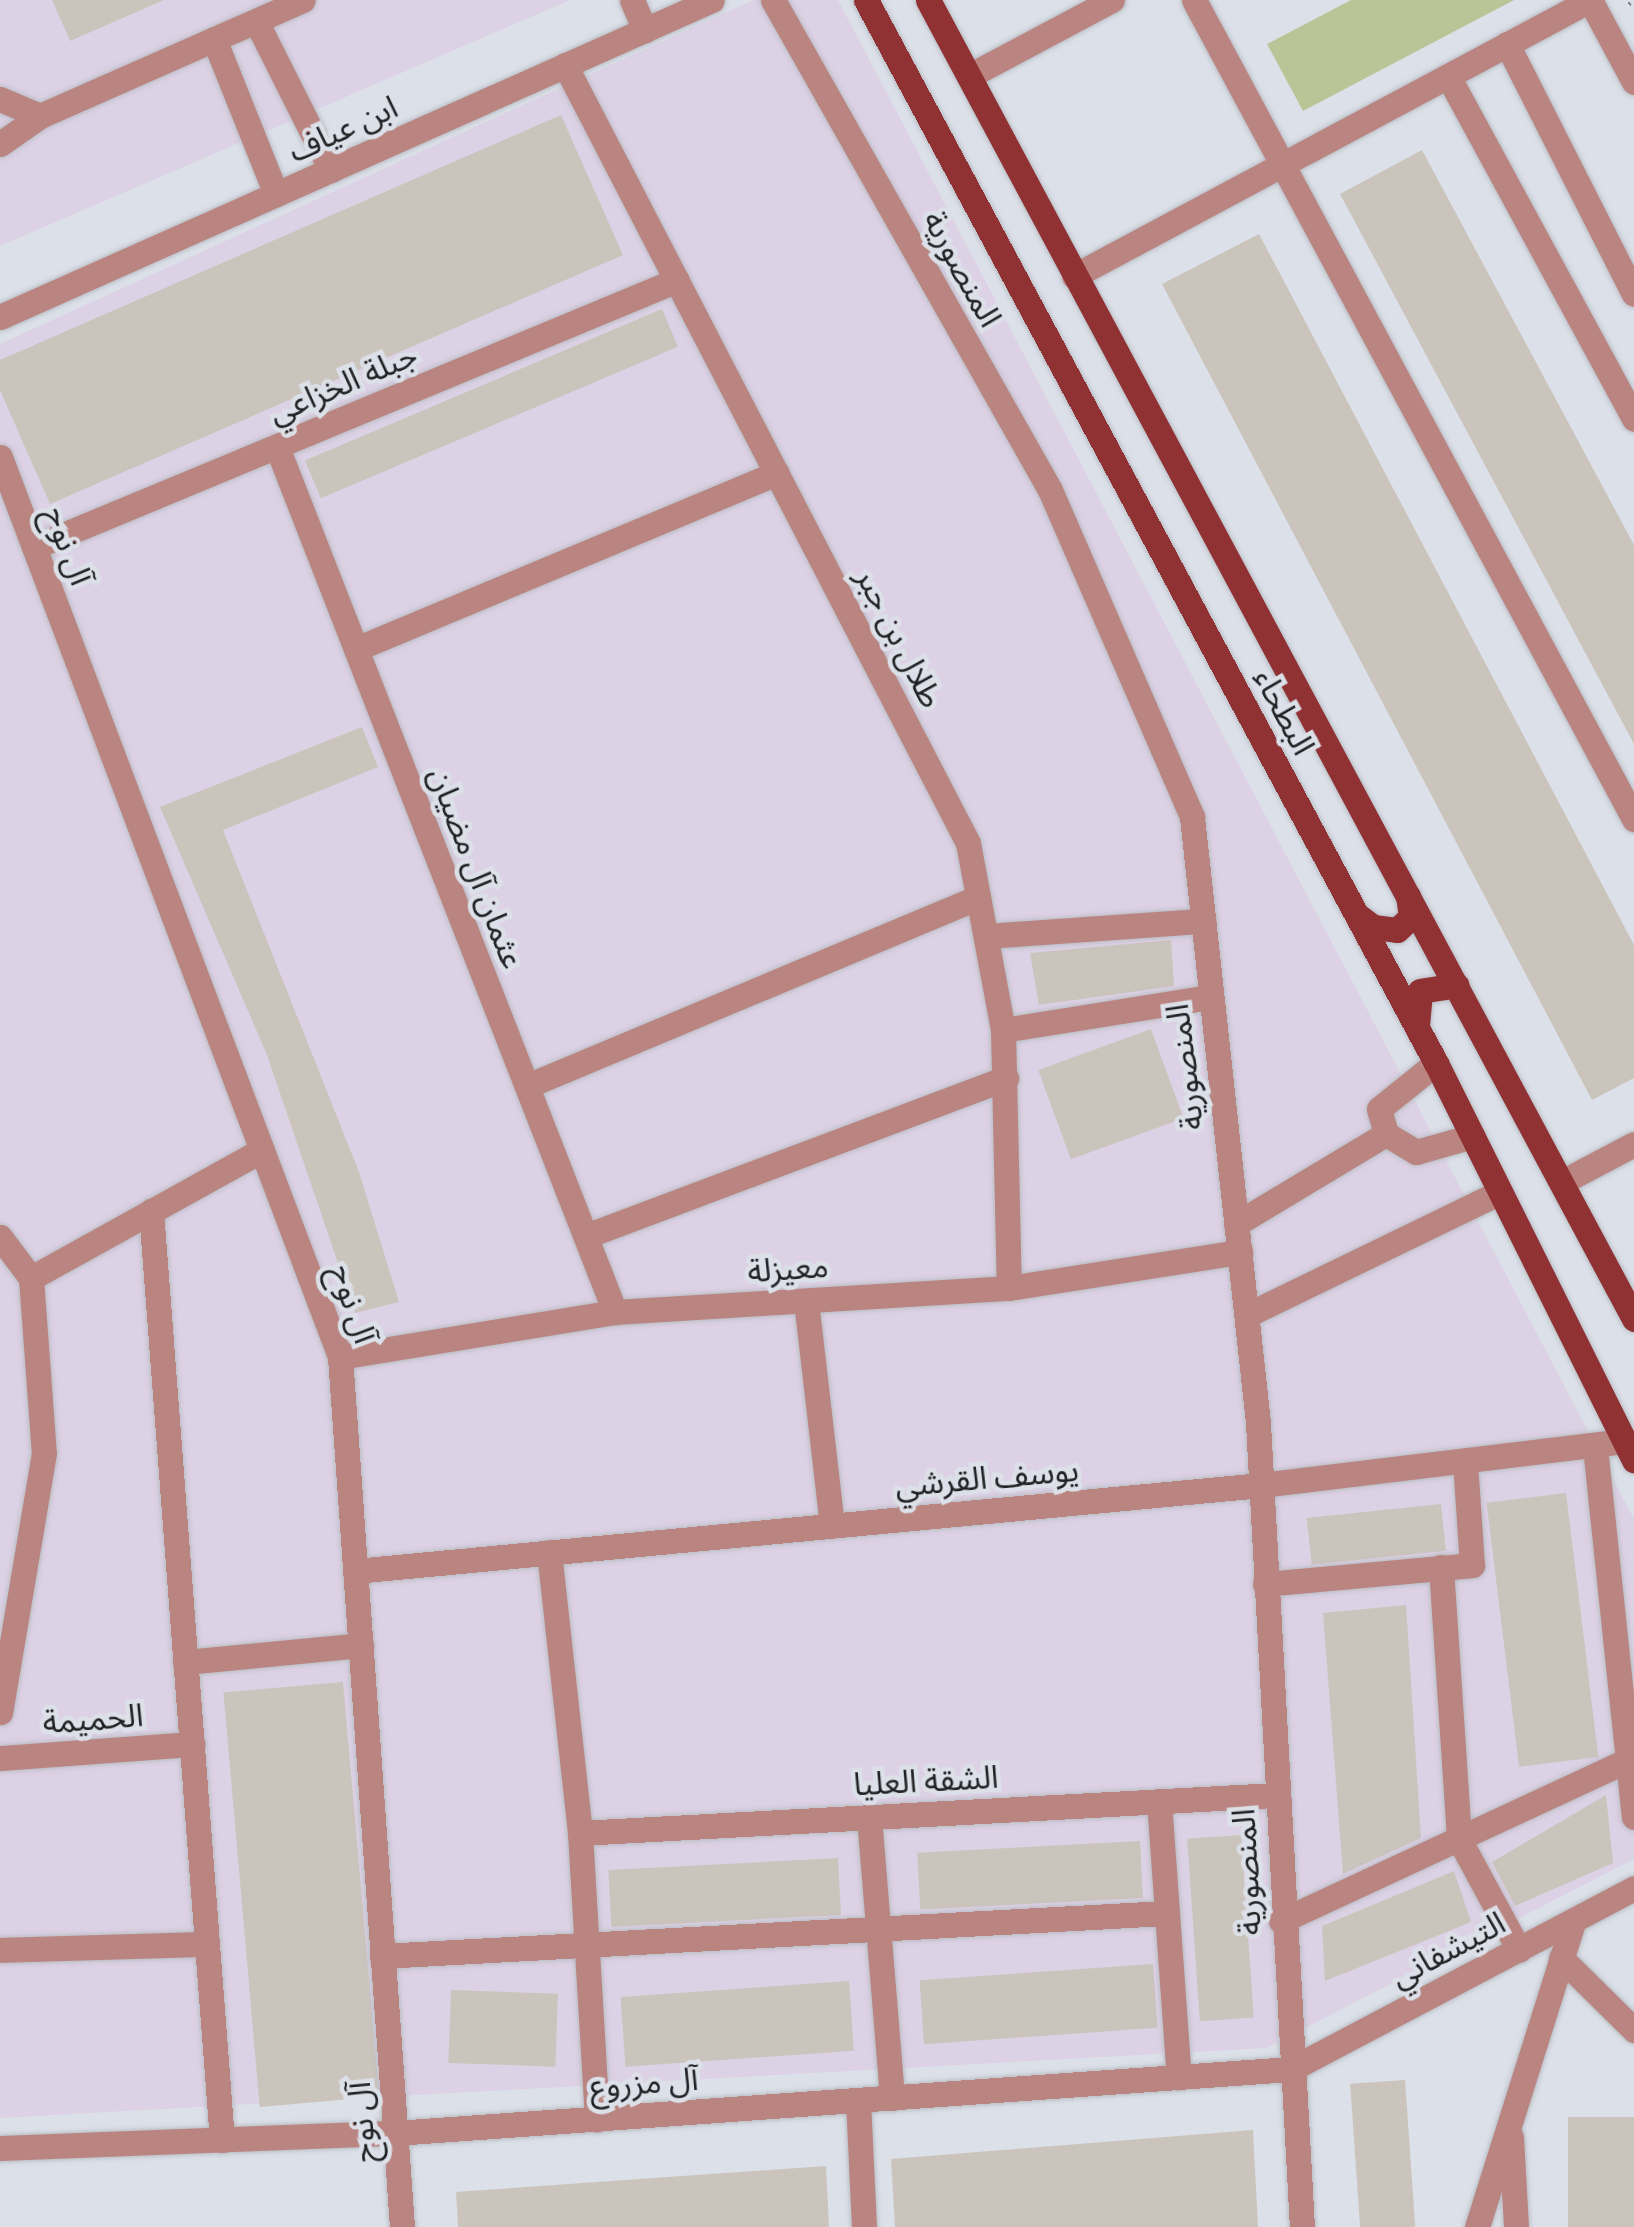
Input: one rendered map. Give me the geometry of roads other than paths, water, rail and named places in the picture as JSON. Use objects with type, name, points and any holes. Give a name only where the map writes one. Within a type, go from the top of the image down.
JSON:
[{"type":"main road","name":"البطحاء","points":[[866,0],[1436,1063],[1629,1451]]},
{"type":"main road","name":"البطحاء","points":[[928,0],[1634,1319]]},
{"type":"main road","points":[[1352,907],[1373,927],[1397,930],[1411,917],[1408,893]]},
{"type":"main road","points":[[1417,1027],[1420,991],[1432,984],[1457,985]]},
{"type":"street","points":[[0,144],[40,116],[303,0]]},
{"type":"street","points":[[632,0],[645,30]]},
{"type":"street","name":"ابن عياف","points":[[0,317],[712,0]]},
{"type":"street","name":"المنصورية","points":[[773,0],[1050,490],[1192,817],[1240,1252],[1261,1485],[1281,1921],[1302,2227]]},
{"type":"street","points":[[969,76],[1112,0]]},
{"type":"street","points":[[1194,0],[1634,819]]},
{"type":"street","points":[[1074,276],[1590,0],[1634,82]]},
{"type":"street","points":[[256,20],[331,170]]},
{"type":"street","points":[[214,39],[276,194]]},
{"type":"street","points":[[1507,44],[1634,294]]},
{"type":"street","name":"طلال بن جبر","points":[[565,66],[968,842],[1003,1030],[1009,1288]]},
{"type":"street","points":[[1448,76],[1634,420]]},
{"type":"street","points":[[0,99],[40,116]]},
{"type":"street","name":"جبلة الخزاعي","points":[[34,547],[677,280]]},
{"type":"street","name":"عثمان آل مضيان","points":[[276,447],[615,1312]]},
{"type":"street","name":"آل نوح","points":[[0,457],[340,1358],[402,2227]]},
{"type":"street","points":[[356,650],[777,473]]},
{"type":"street","points":[[527,1086],[978,897]]},
{"type":"street","points":[[986,936],[1203,921]]},
{"type":"street","points":[[1003,1030],[1210,997]]},
{"type":"street","points":[[1436,1063],[1379,1110],[1386,1134],[1416,1152],[1472,1136]]},
{"type":"street","points":[[586,1236],[1006,1078]]},
{"type":"street","points":[[1236,1224],[1386,1134]]},
{"type":"street","points":[[1562,1182],[1634,1144]]},
{"type":"street","points":[[31,1278],[262,1150]]},
{"type":"street","points":[[1246,1315],[1500,1192]]},
{"type":"street","points":[[151,1211],[222,2140]]},
{"type":"street","points":[[0,1237],[31,1278],[44,1453],[0,1712]]},
{"type":"street","name":"معيزلة","points":[[340,1358],[615,1312],[1009,1288],[1240,1252]]},
{"type":"street","points":[[806,1300],[832,1526]]},
{"type":"street","points":[[1595,1447],[1634,1817]]},
{"type":"street","name":"يوسف القرشي","points":[[356,1570],[1261,1485],[1595,1447],[1629,1451]]},
{"type":"street","points":[[1266,1584],[1472,1564],[1465,1462]]},
{"type":"street","points":[[549,1552],[580,1833],[596,2119]]},
{"type":"street","points":[[1441,1567],[1459,1838],[1519,1950]]},
{"type":"street","points":[[185,1662],[361,1646]]},
{"type":"street","name":"الحميمة","points":[[0,1758],[192,1744]]},
{"type":"street","points":[[1281,1921],[1628,1760]]},
{"type":"street","name":"الشقة العليا","points":[[580,1833],[1275,1794]]},
{"type":"street","points":[[1159,1801],[1179,2077]]},
{"type":"street","points":[[869,1817],[892,2098]]},
{"type":"street","name":"التيشفاني","points":[[1291,2069],[1634,1888]]},
{"type":"street","points":[[382,1956],[1166,1913]]},
{"type":"street","points":[[1476,2227],[1573,1922]]},
{"type":"street","points":[[0,1950],[207,1944]]},
{"type":"street","points":[[1562,1958],[1634,2030]]},
{"type":"street","name":"آل مزروع","points":[[0,2148],[395,2134],[1291,2069]]},
{"type":"street","points":[[858,2100],[864,2227]]},
{"type":"street","points":[[1510,2123],[1516,2227]]}]
